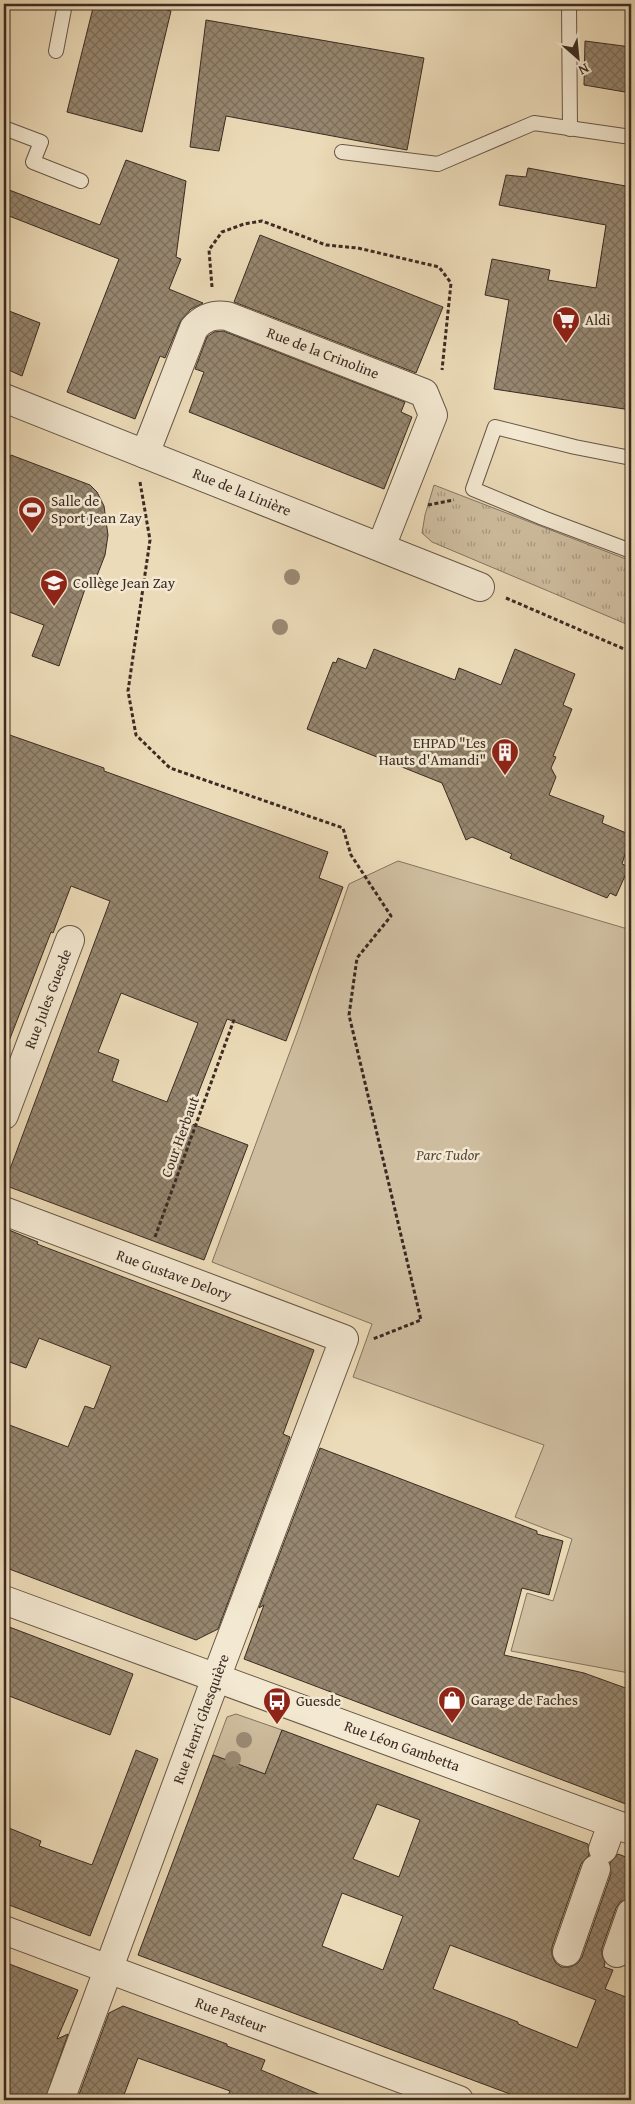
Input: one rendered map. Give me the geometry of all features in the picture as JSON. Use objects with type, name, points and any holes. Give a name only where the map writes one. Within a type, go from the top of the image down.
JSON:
[{"type":"street","name":"Rue de la Crinoline","points":[[214,316],[226,316],[424,393],[429,403]]},
{"type":"street","points":[[145,454],[194,328],[203,320],[214,316]]},
{"type":"street","name":"Rue de la Linière","points":[[4,398],[480,587]]},
{"type":"street","points":[[381,548],[433,415],[429,403]]},
{"type":"street","name":"Rue Jules Guesde","points":[[4,1115],[70,940]]},
{"type":"street","name":"Rue Gustave Delory","points":[[4,1211],[355,1340]]},
{"type":"street","name":"Rue Henri Ghesquière","points":[[60,2100],[216,1678],[355,1340]]},
{"type":"street","name":"Rue Léon Gambetta","points":[[4,1600],[622,1827]]},
{"type":"street","points":[[567,1952],[600,1859],[622,1827]]},
{"type":"street","points":[[616,1953],[631,1914]]},
{"type":"street","name":"Rue Pasteur","points":[[4,1930],[109,1969],[404,2091],[459,2100]]},
{"type":"lane","points":[[56,51],[65,4]]},
{"type":"lane","points":[[569,4],[570,129]]},
{"type":"lane","points":[[342,152],[438,164],[534,123],[631,137]]},
{"type":"lane","points":[[4,128],[41,142],[33,162],[81,181]]},
{"type":"lane","points":[[631,458],[575,447],[495,427],[473,489],[631,551]]},
{"type":"path","points":[[214,316],[209,250],[222,232],[244,224],[262,221],[326,245],[358,248],[439,267],[451,283],[442,371],[429,403]]},
{"type":"path","points":[[145,454],[139,484],[150,540],[128,691],[136,735],[170,768],[343,828],[351,855],[390,916],[357,958],[349,1015],[421,1320],[355,1340]]},
{"type":"path","points":[[396,511],[457,500],[473,489]]},
{"type":"path","points":[[480,587],[631,652]]},
{"type":"path","name":"Cour Herbaut","points":[[145,1264],[235,1017]]},
{"type":"green space","points":[[434,485],[631,561],[631,626],[432,542],[422,533]]},
{"type":"green space","name":"Parc Tudor","points":[[398,861],[631,930],[631,1667],[629,1673],[511,1651],[527,1593],[553,1601],[572,1539],[515,1517],[544,1445],[353,1377],[372,1324],[212,1262],[298,1030],[349,884]]},
{"type":"green space","points":[[236,1714],[282,1730],[265,1774],[213,1755],[227,1717]]},
{"type":"building","points":[[94,4],[146,4],[171,11],[142,132],[67,112]]},
{"type":"building","points":[[206,20],[424,58],[407,150],[226,116],[219,151],[190,147]]},
{"type":"building","points":[[585,41],[631,47],[631,93],[584,85]]},
{"type":"building","points":[[126,160],[186,181],[176,257],[181,259],[169,289],[203,303],[191,309],[180,322],[165,358],[160,356],[135,419],[67,392],[119,259],[4,214],[4,188],[100,225]]},
{"type":"building","name":"Aldi","points":[[528,168],[631,187],[631,410],[494,389],[509,300],[485,295],[492,259],[550,270],[548,280],[596,288],[606,225],[499,205],[506,175],[526,177]]},
{"type":"building","points":[[260,235],[443,307],[416,373],[234,302]]},
{"type":"building","points":[[4,309],[40,323],[22,376],[4,368]]},
{"type":"building","points":[[223,331],[405,402],[401,412],[412,417],[384,489],[189,412],[204,372],[195,369],[207,337],[214,332]]},
{"type":"building","points":[[11,455],[90,485],[97,492],[104,506],[108,535],[105,555],[93,586],[87,583],[59,666],[32,656],[44,625],[4,610],[4,471]]},
{"type":"building","name":"EHPAD \"Les Hauts d'Amandi\"","points":[[374,649],[455,680],[459,668],[501,685],[515,649],[575,674],[563,705],[572,709],[553,756],[556,757],[551,768],[556,777],[549,795],[604,816],[602,823],[631,835],[622,864],[629,867],[616,896],[610,893],[607,898],[510,858],[512,854],[472,837],[466,840],[442,783],[307,729],[333,662],[336,663],[338,658],[366,669]]},
{"type":"building","points":[[4,733],[104,768],[104,771],[328,852],[319,878],[343,887],[286,1041],[227,1019],[187,1122],[248,1145],[204,1260],[4,1185],[110,901],[71,886],[53,933],[51,932],[6,1049],[4,1049]],"holes":[[[121,993],[198,1023],[167,1102],[112,1081],[119,1060],[98,1052]]]},
{"type":"building","points":[[4,1228],[38,1242],[37,1244],[314,1350],[283,1434],[290,1437],[218,1629],[196,1640],[4,1567],[4,1423],[68,1447],[85,1406],[94,1409],[111,1366],[39,1338],[26,1368],[4,1360]]},
{"type":"building","points":[[320,1448],[537,1531],[537,1534],[563,1541],[549,1595],[522,1588],[504,1655],[584,1673],[631,1690],[631,1806],[244,1659],[264,1605],[259,1608]]},
{"type":"building","points":[[4,1625],[133,1674],[110,1735],[4,1694]]},
{"type":"building","points":[[282,1730],[588,1844],[589,1855],[581,1864],[552,1947],[552,1955],[555,1962],[561,1967],[570,1967],[578,1963],[582,1957],[611,1874],[610,1863],[618,1854],[631,1859],[630,1898],[620,1902],[616,1908],[602,1948],[602,1955],[605,1963],[604,1967],[613,1970],[605,1989],[631,1999],[631,2100],[526,2100],[138,1955],[213,1755],[265,1774]],"holes":[[[377,1804],[420,1820],[399,1877],[353,1859]],[[342,1893],[403,1916],[383,1970],[322,1946]],[[450,1945],[596,2000],[577,2048],[518,2024],[518,2022],[433,1989]]]},
{"type":"building","points":[[136,1750],[158,1759],[90,1936],[4,1903],[4,1826],[41,1841],[39,1846],[92,1865]]},
{"type":"building","points":[[4,1962],[78,1990],[57,2039],[68,2034],[45,2100],[4,2100]]},
{"type":"building","points":[[123,2006],[265,2060],[261,2070],[333,2100],[226,2100],[230,2091],[138,2058],[122,2100],[77,2100],[109,2013]]},
{"type":"place","name":"Aldi","points":[[566,344]]},
{"type":"place","name":"Salle de Sport Jean Zay","points":[[32,534]]},
{"type":"place","name":"Collège Jean Zay","points":[[54,607]]},
{"type":"place","name":"EHPAD \"Les Hauts d'Amandi\"","points":[[505,776]]},
{"type":"place","name":"Garage de Faches","points":[[452,1724]]},
{"type":"place","name":"Guesde","points":[[277,1725]]}]
